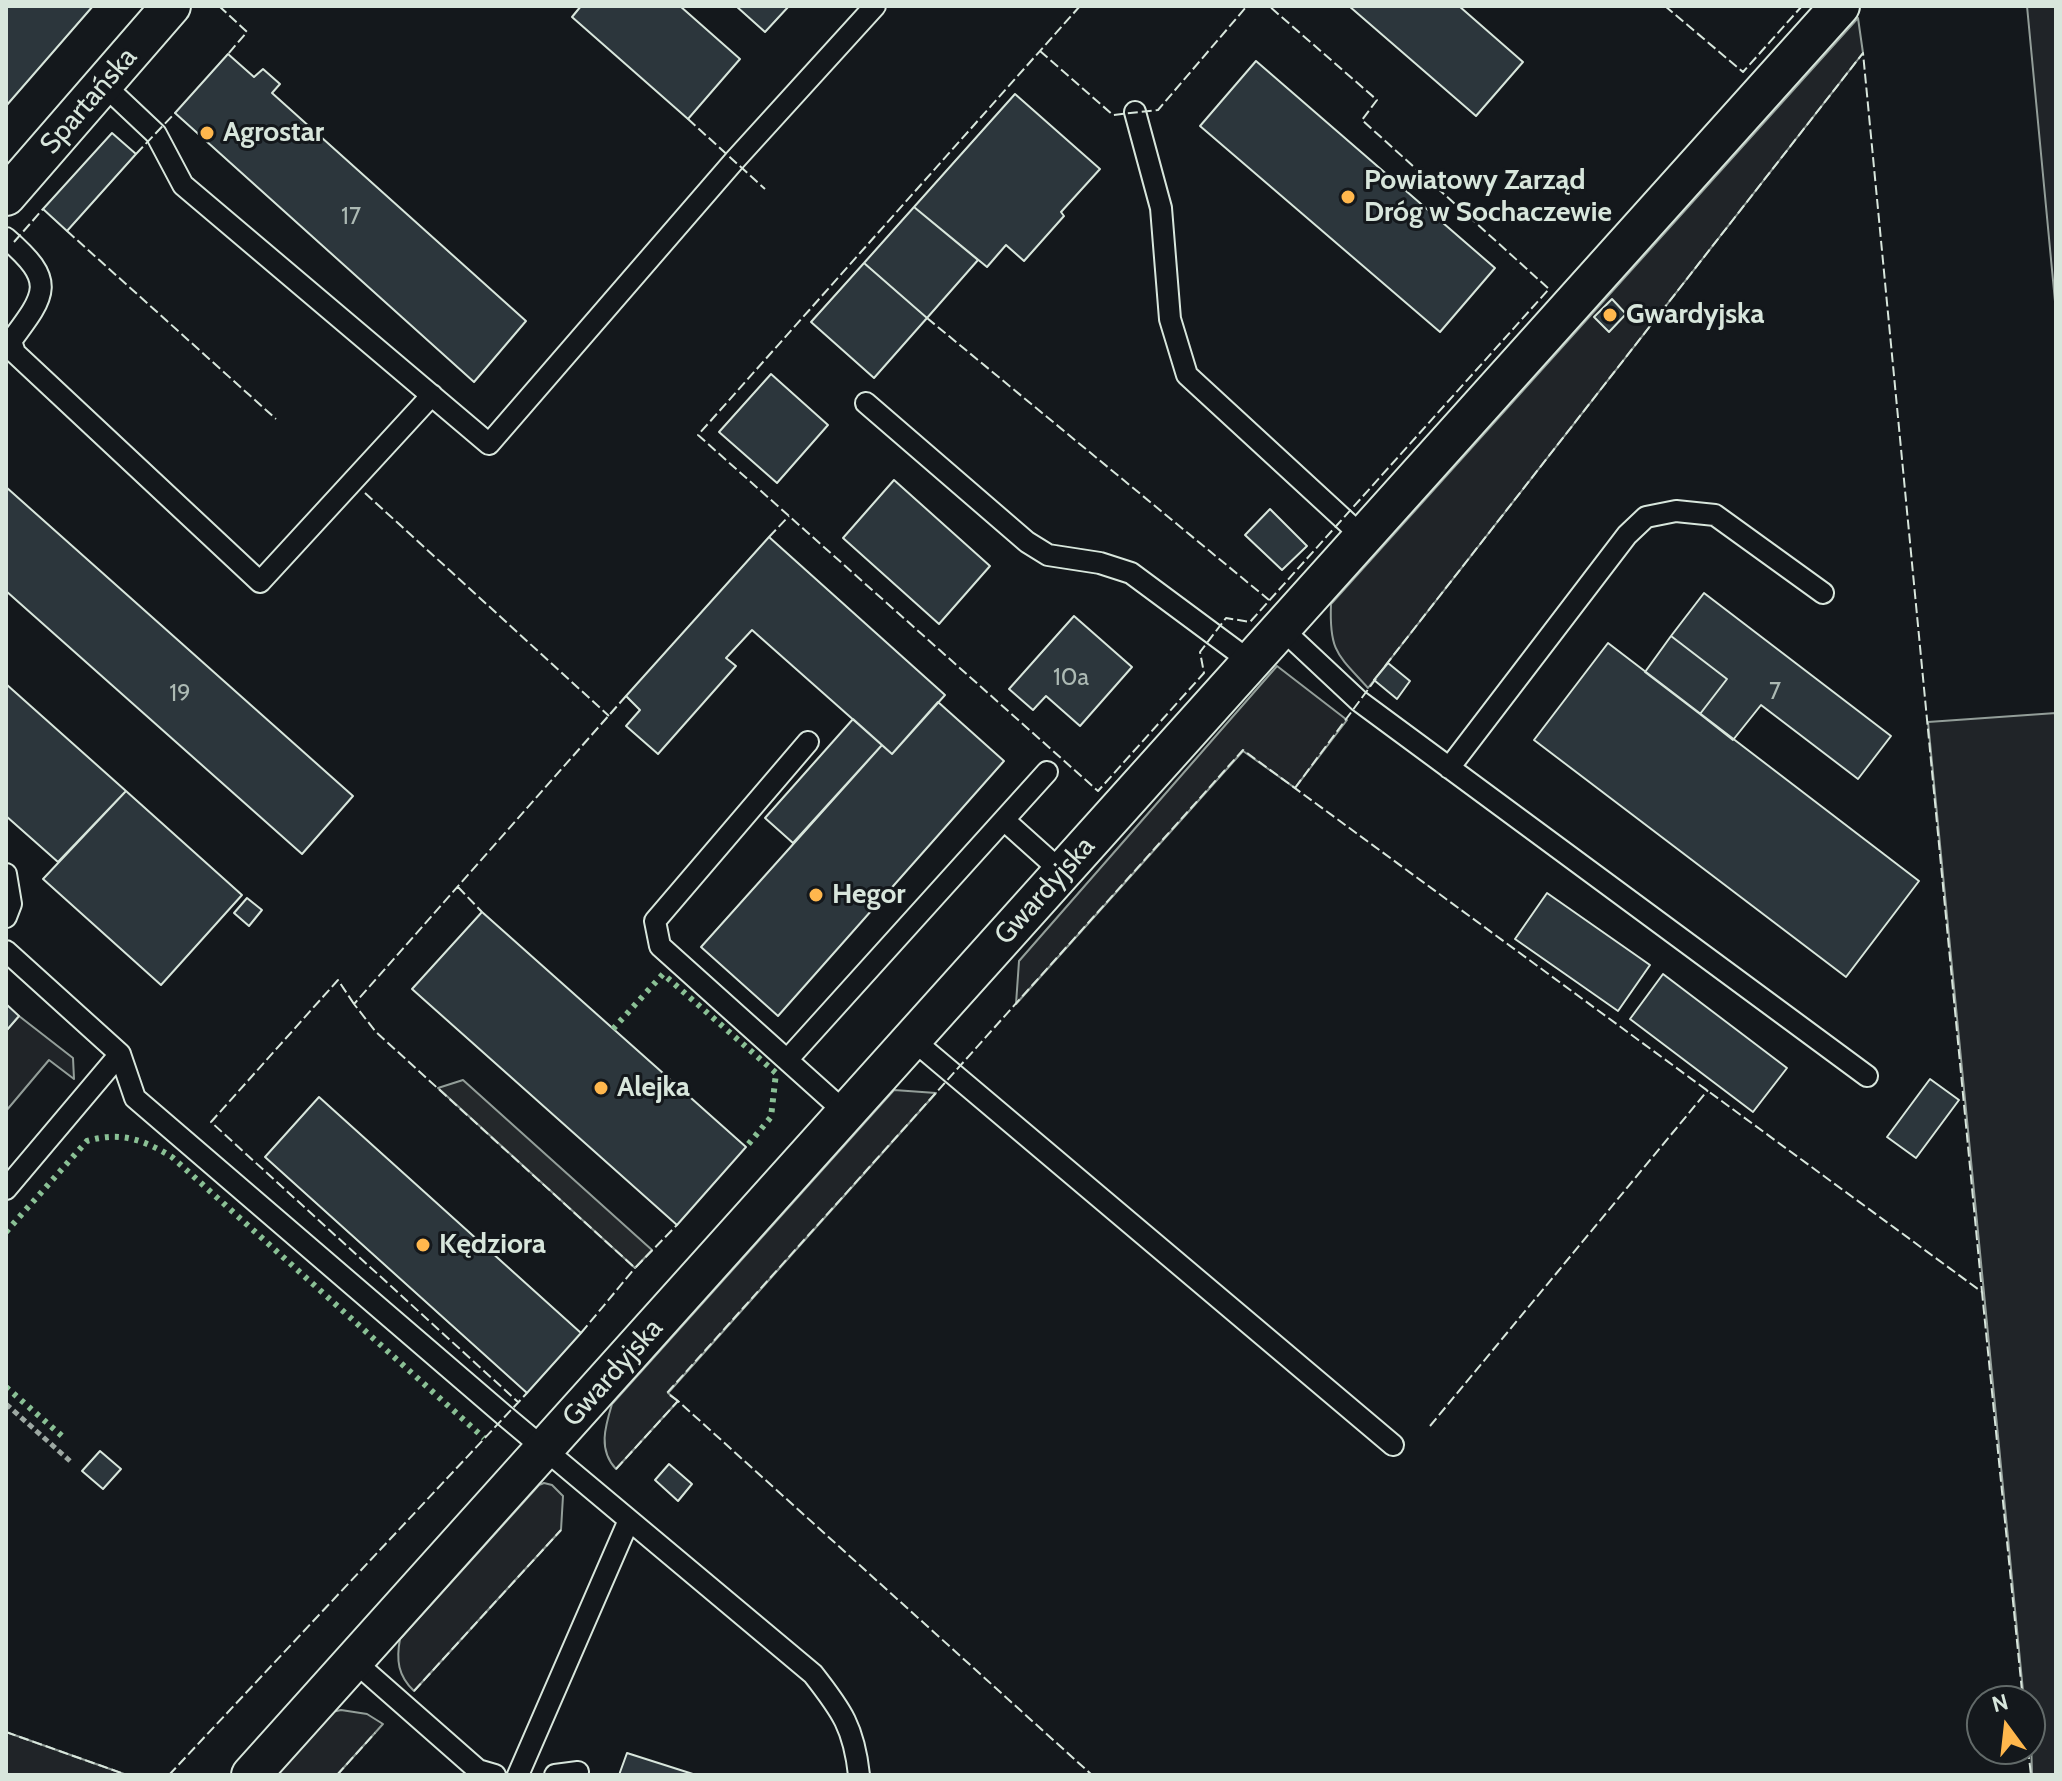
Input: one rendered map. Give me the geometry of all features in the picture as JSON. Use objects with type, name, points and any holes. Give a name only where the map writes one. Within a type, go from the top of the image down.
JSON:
[{"type":"street","name":"Spartańska","points":[[6,196],[171,6]]},
{"type":"street","name":"Gwardyjska","points":[[251,1775],[1840,6]]},
{"type":"lane","points":[[103,84],[156,134],[183,185],[489,444],[734,161],[875,6]]},
{"type":"lane","points":[[1135,112],[1161,208],[1170,319],[1187,375],[1363,537]]},
{"type":"lane","points":[[6,238],[37,270],[42,287],[38,306],[11,341],[15,353],[260,582],[432,395]]},
{"type":"lane","points":[[866,403],[1027,542],[1048,555],[1100,563],[1131,573],[1251,662]]},
{"type":"lane","points":[[1449,768],[1627,535],[1646,517],[1676,511],[1715,515],[1823,593]]},
{"type":"lane","points":[[1281,628],[1359,701],[1867,1076]]},
{"type":"lane","points":[[808,742],[655,921],[660,946],[846,1113]]},
{"type":"lane","points":[[787,1060],[1047,772]]},
{"type":"lane","points":[[1004,820],[1062,872]]},
{"type":"lane","points":[[6,874],[11,904],[6,917]]},
{"type":"lane","points":[[6,951],[120,1054],[135,1098],[813,1674],[844,1713],[856,1740],[859,1775]]},
{"type":"lane","points":[[912,1039],[1393,1445]]},
{"type":"lane","points":[[6,1189],[120,1054]]},
{"type":"lane","points":[[518,1775],[629,1520]]},
{"type":"lane","points":[[354,1661],[478,1770],[495,1775]]},
{"type":"lane","points":[[555,1775],[578,1772]]},
{"type":"path","points":[[6,1404],[70,1461]]},
{"type":"shaded area","points":[[2027,6],[2056,6],[2056,312]]},
{"type":"shaded area","points":[[1858,18],[1863,53],[1368,688],[1349,668],[1334,643],[1331,604]]},
{"type":"shaded area","points":[[1277,666],[1347,720],[1295,788],[1243,751],[1016,1004],[1019,961]]},
{"type":"shaded area","points":[[2056,713],[2056,1775],[2032,1775],[2032,1765],[2046,1765],[2046,1685],[2022,1685],[1928,722]]},
{"type":"shaded area","points":[[19,1016],[73,1058],[74,1079],[49,1060],[6,1111],[6,1031]]},
{"type":"shaded area","points":[[463,1080],[652,1250],[635,1268],[438,1088]]},
{"type":"shaded area","points":[[894,1090],[936,1093],[668,1393],[678,1401],[616,1469],[605,1446],[605,1430],[612,1404]]},
{"type":"shaded area","points":[[544,1483],[552,1485],[563,1496],[561,1530],[414,1691],[404,1680],[400,1667],[400,1639]]},
{"type":"shaded area","points":[[341,1710],[367,1714],[383,1724],[337,1775],[274,1775],[332,1712]]},
{"type":"shaded area","points":[[6,1732],[127,1775],[6,1775]]},
{"type":"building","points":[[6,6],[93,6],[6,106]]},
{"type":"building","points":[[581,6],[680,6],[740,59],[688,119],[572,17]]},
{"type":"building","points":[[736,6],[789,6],[765,32]]},
{"type":"building","points":[[1349,6],[1459,6],[1523,62],[1476,116]]},
{"type":"building","points":[[228,54],[254,77],[263,69],[280,84],[272,93],[526,321],[474,382],[175,113]]},
{"type":"building","name":"Powiatowy Zarząd Dróg w Sochaczewie","points":[[1256,61],[1495,268],[1440,332],[1200,126]]},
{"type":"building","points":[[1015,94],[1100,169],[1061,212],[1064,216],[1024,261],[1006,245],[987,267],[914,207]]},
{"type":"building","points":[[112,133],[136,154],[67,231],[43,209]]},
{"type":"building","points":[[914,207],[978,260],[927,318],[864,263]]},
{"type":"building","points":[[864,263],[927,318],[874,378],[811,322]]},
{"type":"building","name":"Gwardyjska","points":[[1612,299],[1626,314],[1609,332],[1594,317]]},
{"type":"building","points":[[771,374],[828,425],[777,483],[719,432]]},
{"type":"building","points":[[894,480],[990,566],[939,624],[843,538]]},
{"type":"building","points":[[6,487],[353,796],[302,854],[6,591]]},
{"type":"building","points":[[1270,509],[1307,546],[1282,570],[1245,535]]},
{"type":"building","points":[[769,537],[945,695],[892,754],[752,630],[726,658],[736,666],[658,754],[626,726],[640,710],[626,696]]},
{"type":"building","points":[[1704,593],[1891,736],[1858,779],[1761,705],[1733,740],[1700,714],[1727,679],[1671,636]]},
{"type":"building","points":[[1074,616],[1132,667],[1080,726],[1046,696],[1033,710],[1009,689]]},
{"type":"building","points":[[1671,636],[1727,679],[1700,714],[1645,672]]},
{"type":"building","points":[[1608,643],[1919,881],[1846,977],[1534,740]]},
{"type":"building","points":[[1388,663],[1410,681],[1397,699],[1374,680]]},
{"type":"building","points":[[6,684],[126,791],[58,862],[6,816]]},
{"type":"building","name":"Hegor","points":[[938,702],[1004,761],[778,1016],[701,947],[882,745],[892,754]]},
{"type":"building","points":[[853,719],[882,745],[793,843],[765,818]]},
{"type":"building","points":[[126,791],[242,895],[161,985],[43,879]]},
{"type":"building","points":[[1547,893],[1650,965],[1618,1011],[1515,939]]},
{"type":"building","points":[[247,898],[262,910],[249,926],[234,913]]},
{"type":"building","name":"Alejka","points":[[482,912],[746,1147],[677,1225],[412,989]]},
{"type":"building","points":[[1663,974],[1787,1068],[1753,1112],[1630,1019]]},
{"type":"building","points":[[6,1004],[19,1016],[6,1031]]},
{"type":"building","points":[[1930,1079],[1959,1100],[1916,1158],[1887,1137]]},
{"type":"building","name":"Kędziora","points":[[319,1097],[581,1333],[527,1393],[265,1157]]},
{"type":"building","points":[[100,1451],[121,1469],[103,1489],[82,1471]]},
{"type":"building","points":[[669,1464],[692,1484],[678,1501],[655,1480]]},
{"type":"building","points":[[627,1753],[696,1775],[619,1775]]},
{"type":"hedge","points":[[613,1029],[663,974],[776,1073],[771,1117],[746,1147]]},
{"type":"hedge","points":[[6,1232],[87,1141],[121,1137],[152,1146],[172,1157],[484,1438]]},
{"type":"hedge","points":[[6,1387],[62,1436]]},
{"type":"fence","points":[[219,6],[247,32],[228,54]]},
{"type":"fence","points":[[1080,6],[698,435],[1098,791],[1204,673],[1200,652],[1226,618],[1250,622],[1549,289],[1362,120],[1377,100],[1269,6]]},
{"type":"fence","points":[[1040,51],[1113,115],[1158,110],[1247,6]]},
{"type":"fence","points":[[1665,6],[1743,72],[1802,6]]},
{"type":"fence","points":[[1385,666],[1863,53],[1982,1292]]},
{"type":"fence","points":[[136,154],[175,113]]},
{"type":"fence","points":[[688,119],[765,189]]},
{"type":"fence","points":[[14,242],[43,209]]},
{"type":"fence","points":[[67,231],[276,419]]},
{"type":"fence","points":[[927,318],[1269,600]]},
{"type":"fence","points":[[365,493],[609,716]]},
{"type":"fence","points":[[769,537],[789,516]]},
{"type":"fence","points":[[1295,788],[1378,676]]},
{"type":"fence","points":[[626,696],[354,1004],[376,1032],[635,1268],[677,1225]]},
{"type":"fence","points":[[678,1401],[667,1393],[1243,750],[1982,1292],[2021,1685]]},
{"type":"fence","points":[[458,887],[482,912]]},
{"type":"fence","points":[[354,1004],[338,980],[211,1122],[518,1402]]},
{"type":"fence","points":[[1430,1426],[1708,1090]]},
{"type":"fence","points":[[581,1333],[635,1268]]},
{"type":"fence","points":[[169,1775],[527,1393]]},
{"type":"fence","points":[[616,1469],[678,1401],[1092,1775]]},
{"type":"fence","points":[[414,1691],[561,1530]]},
{"type":"fence","points":[[6,1732],[127,1775]]},
{"type":"fence","points":[[337,1775],[375,1733]]},
{"type":"fence","points":[[2030,1765],[2031,1775]]},
{"type":"place","name":"Agrostar","points":[[207,133]]},
{"type":"place","name":"Powiatowy Zarząd Dróg w Sochaczewie","points":[[1348,197]]},
{"type":"place","name":"Gwardyjska","points":[[1610,315]]},
{"type":"place","name":"Hegor","points":[[816,895]]},
{"type":"place","name":"Alejka","points":[[601,1088]]},
{"type":"place","name":"Kędziora","points":[[423,1245]]}]
